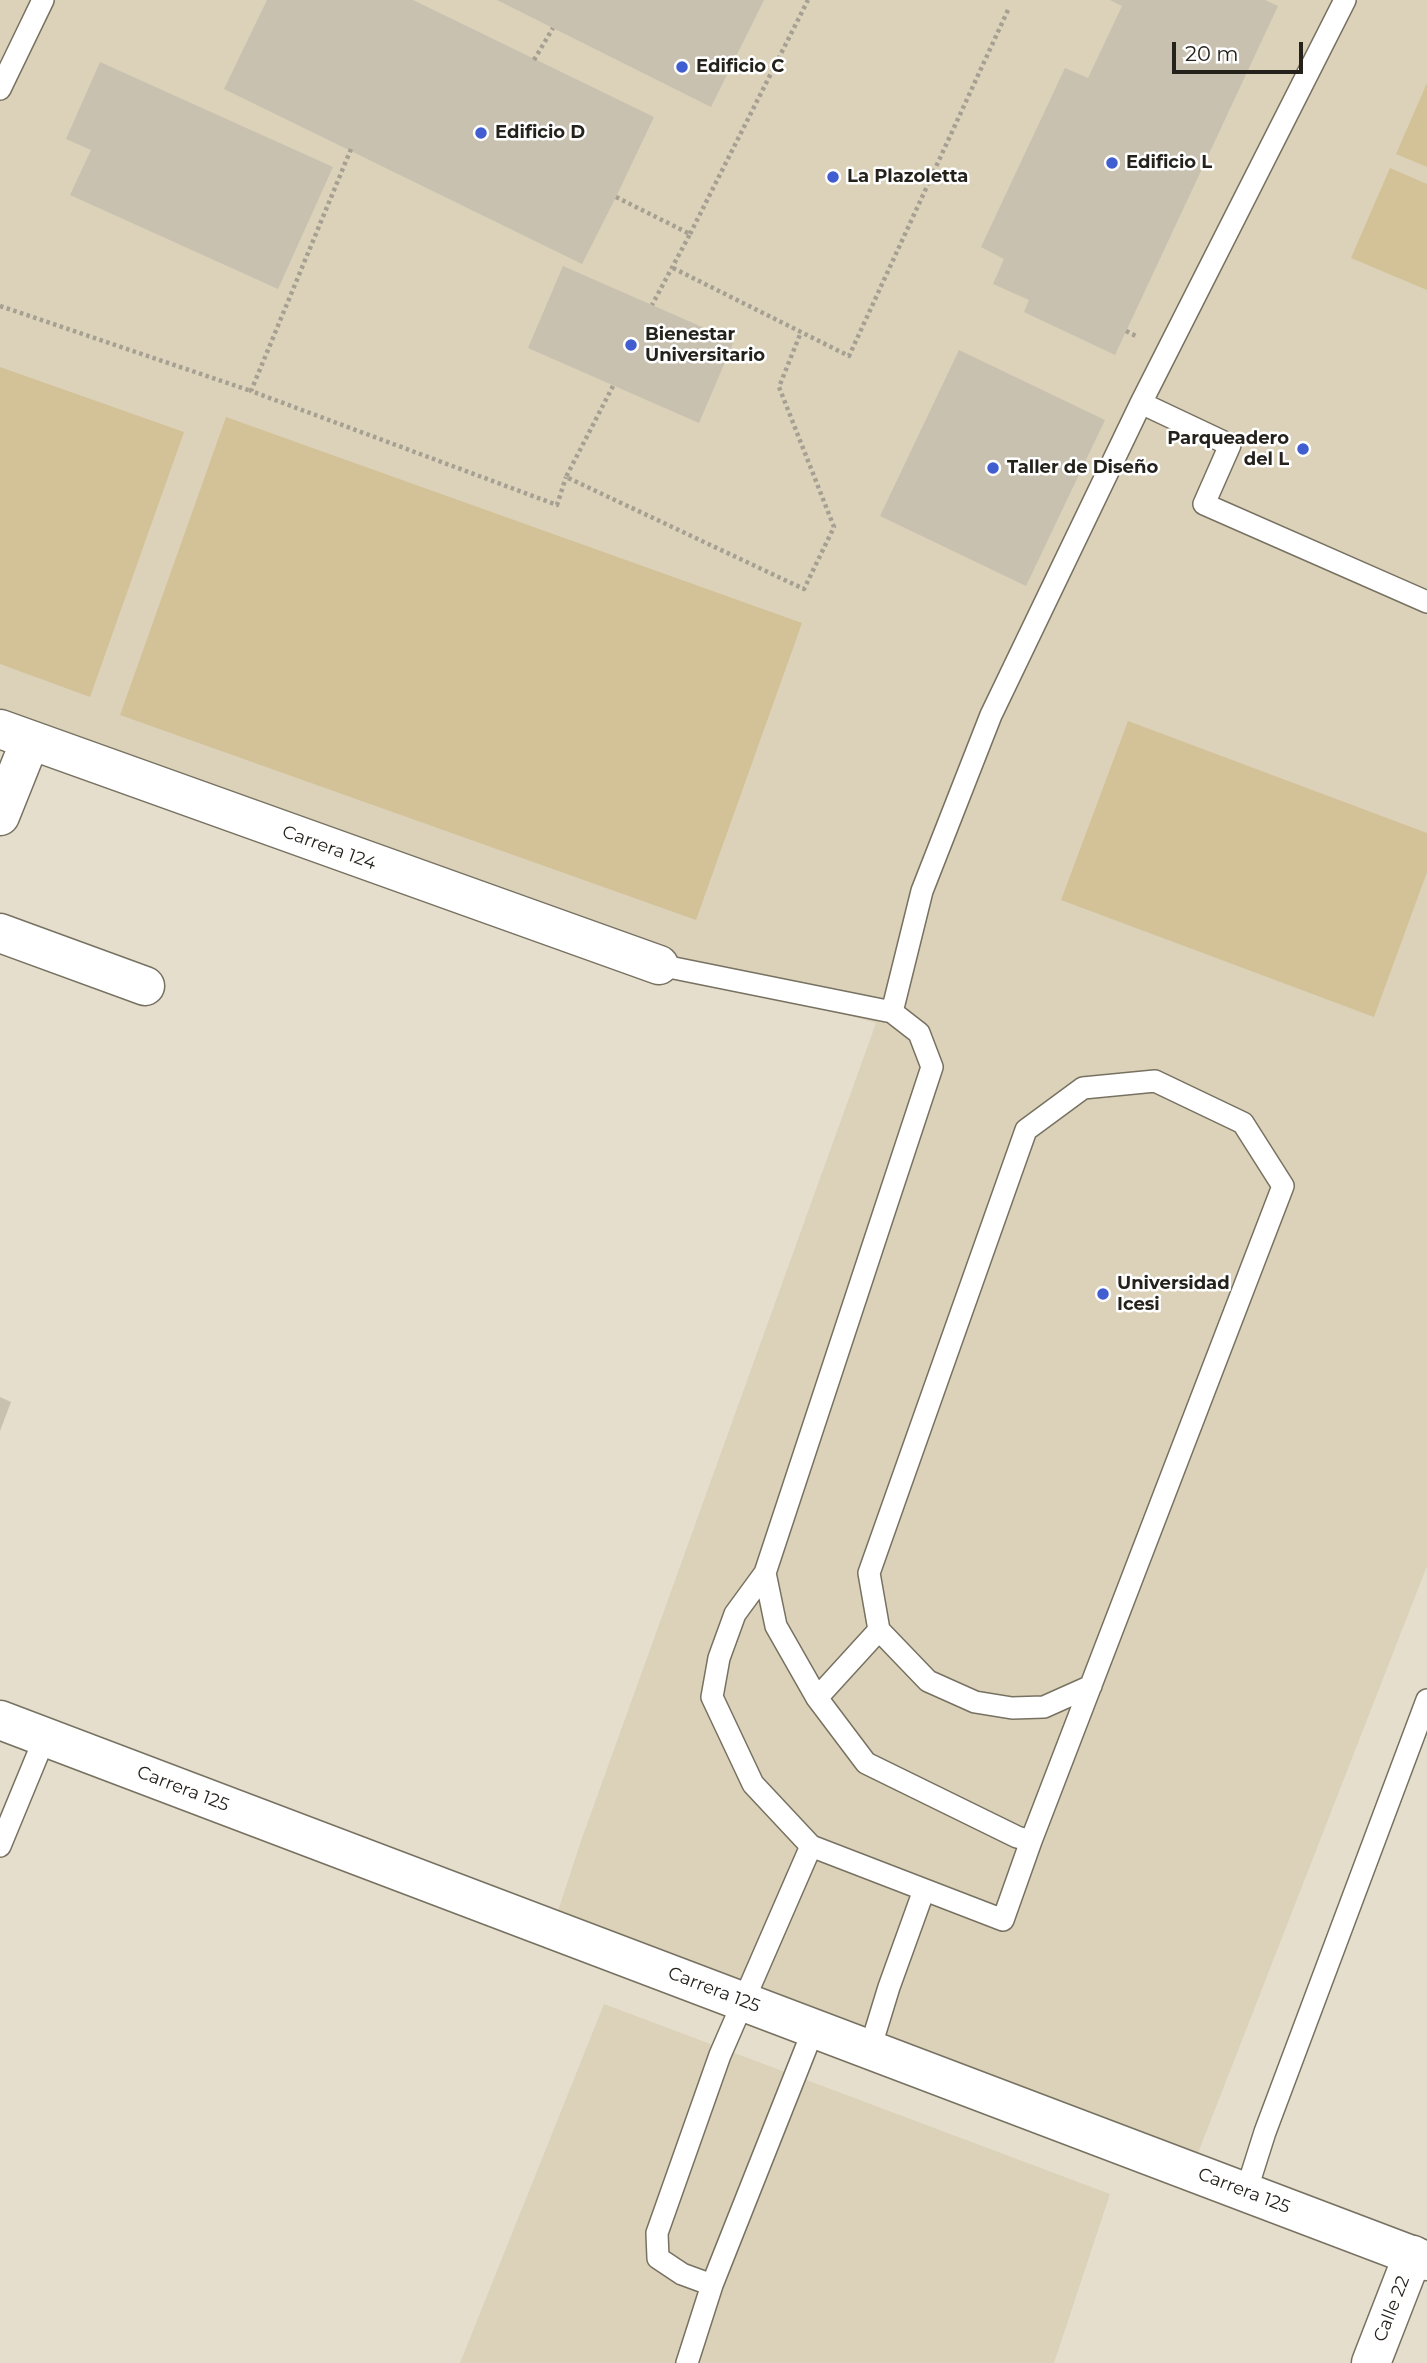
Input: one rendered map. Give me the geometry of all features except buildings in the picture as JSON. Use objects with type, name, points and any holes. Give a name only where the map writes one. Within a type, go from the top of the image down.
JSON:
[{"type":"main road","points":[[0,816],[15,735]]},
{"type":"main road","name":"Carrera 124","points":[[15,735],[659,965]]},
{"type":"main road","points":[[0,933],[145,986]]},
{"type":"main road","name":"Carrera 125","points":[[0,1720],[1420,2258]]},
{"type":"main road","name":"Calle 22","points":[[1371,2363],[1420,2258]]},
{"type":"lane","points":[[0,89],[43,0]]},
{"type":"lane","points":[[892,1012],[922,891],[991,715],[1141,403],[1345,0]]},
{"type":"lane","points":[[1141,403],[1230,445],[1204,504],[1427,602]]},
{"type":"lane","points":[[659,965],[892,1012],[919,1033],[932,1068],[765,1573],[736,1614],[719,1658],[712,1698],[753,1784],[811,1846],[1003,1920],[1283,1186],[1243,1123],[1155,1081],[1083,1088],[1026,1130],[869,1573],[879,1630],[928,1681],[975,1702],[1012,1708],[1044,1707],[1091,1686]]},
{"type":"lane","points":[[765,1573],[776,1626],[817,1698],[866,1763],[1031,1842]]},
{"type":"lane","points":[[817,1698],[879,1630]]},
{"type":"lane","points":[[1247,2192],[1265,2132],[1427,1700]]},
{"type":"lane","points":[[0,1846],[45,1737]]},
{"type":"lane","points":[[712,2285],[682,2274],[658,2258],[657,2233],[720,2055],[811,1846]]},
{"type":"lane","points":[[870,2049],[888,1987],[923,1890]]},
{"type":"lane","points":[[687,2363],[712,2285],[814,2028]]},
{"type":"path","points":[[652,305],[808,0]]},
{"type":"path","points":[[673,268],[849,356],[1008,10]]},
{"type":"path","points":[[534,60],[552,28]]},
{"type":"path","points":[[251,391],[351,149]]},
{"type":"path","points":[[616,197],[690,234]]},
{"type":"path","points":[[0,306],[251,391],[557,505],[566,477],[613,386]]},
{"type":"path","points":[[566,477],[804,589],[834,527],[779,387],[801,332]]},
{"type":"shaded area","name":"Universidad Icesi","points":[[0,0],[1427,0],[1427,1566],[1191,2171],[552,1929],[582,1838],[876,1023],[659,965],[0,729]]},
{"type":"shaded area","points":[[1427,83],[1427,167],[1396,154]]},
{"type":"shaded area","points":[[1390,168],[1427,184],[1427,290],[1351,258]]},
{"type":"shaded area","points":[[0,367],[184,432],[90,697],[0,664]]},
{"type":"shaded area","points":[[226,417],[802,623],[696,920],[120,715]]},
{"type":"shaded area","points":[[1128,721],[1427,833],[1427,872],[1374,1017],[1061,900]]},
{"type":"shaded area","points":[[604,2004],[1110,2194],[1054,2363],[460,2363]]},
{"type":"place","name":"Edificio C","points":[[682,67]]},
{"type":"place","name":"Edificio D","points":[[481,133]]},
{"type":"place","name":"Edificio L","points":[[1112,163]]},
{"type":"place","name":"La Plazoletta","points":[[833,177]]},
{"type":"place","name":"Bienestar Universitario","points":[[631,345]]},
{"type":"place","name":"Parqueadero del L","points":[[1303,449]]},
{"type":"place","name":"Taller de Diseño","points":[[993,468]]},
{"type":"place","name":"Universidad Icesi","points":[[1103,1294]]}]
